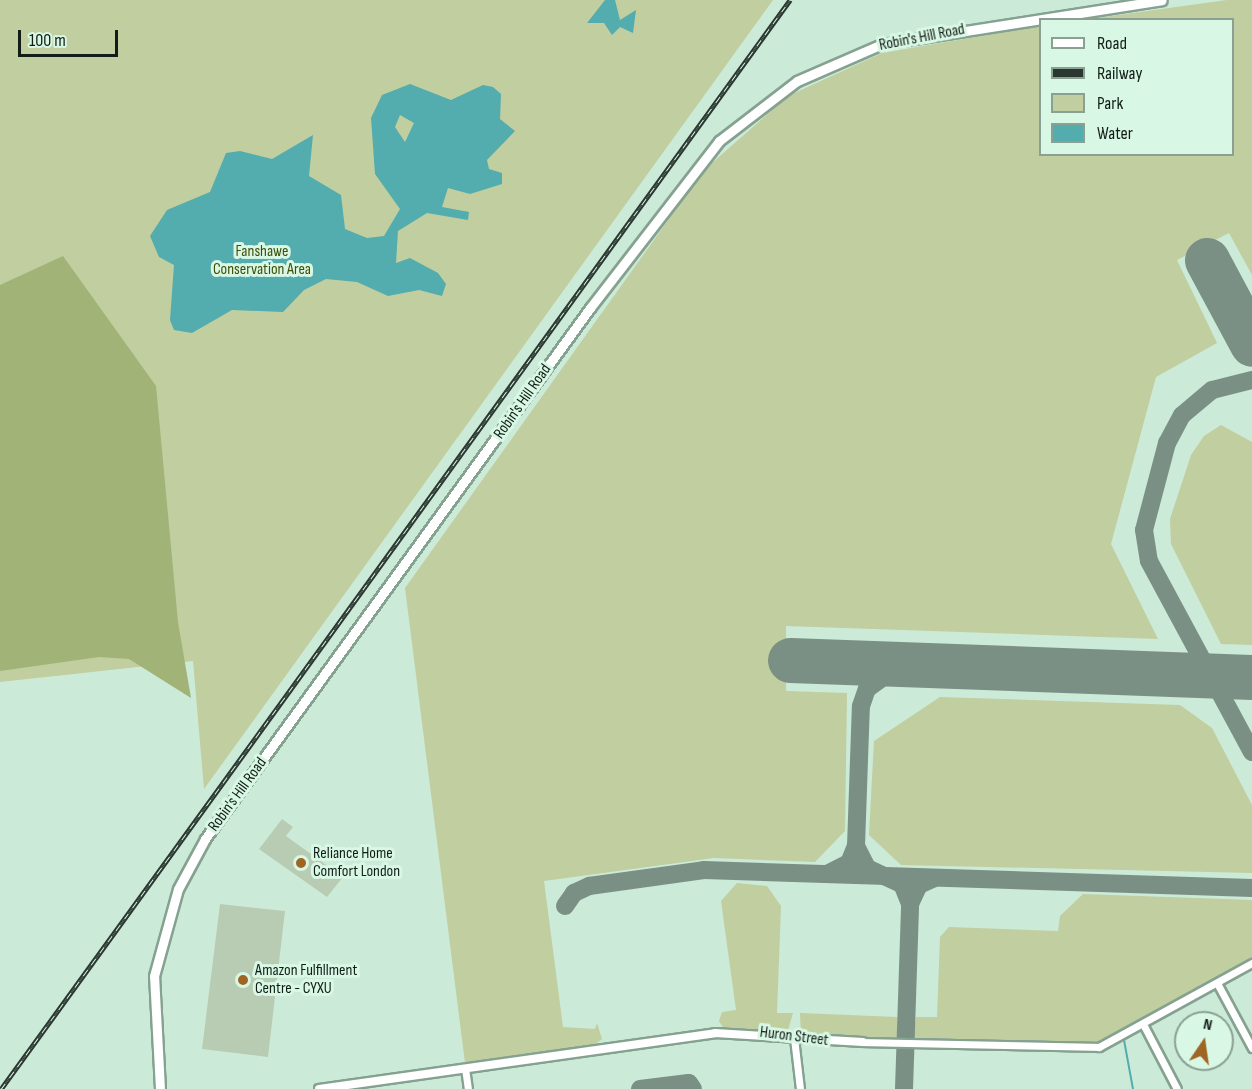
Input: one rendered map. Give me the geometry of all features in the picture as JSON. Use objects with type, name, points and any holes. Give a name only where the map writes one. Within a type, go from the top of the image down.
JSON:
[{"type":"main road","name":"Robin's Hill Road","points":[[1047,18],[1162,0]]},
{"type":"main road","name":"Robin's Hill Road","points":[[158,1089],[154,976],[178,889],[205,839],[590,308],[719,141],[797,81],[882,44],[1039,19]]},
{"type":"street","name":"Huron Street","points":[[319,1089],[715,1033],[863,1042],[1086,1049],[1143,1024],[1252,963]]},
{"type":"street","points":[[1217,983],[1252,1048]]},
{"type":"street","points":[[1143,1024],[1177,1089]]},
{"type":"street","points":[[794,1038],[800,1089]]},
{"type":"street","points":[[465,1068],[468,1089]]},
{"type":"green space","name":"Fanshawe Conservation Area","points":[[0,0],[773,0],[204,789],[193,661],[0,682]]},
{"type":"green space","points":[[1227,0],[1252,0],[1252,275],[1229,233],[1177,260],[1217,343],[1156,377],[1111,544],[1158,639],[786,626],[786,691],[847,693],[845,831],[815,862],[714,858],[544,881],[563,1027],[595,1029],[597,1023],[602,1039],[594,1045],[465,1063],[405,588],[704,170],[788,96],[882,53],[1039,26],[1039,156],[1234,156],[1234,18],[1096,18]]},
{"type":"green space","points":[[63,256],[156,386],[178,622],[191,698],[129,659],[99,657],[0,671],[0,285]]},
{"type":"green space","points":[[1221,425],[1252,442],[1252,645],[1221,644],[1171,544],[1170,519],[1191,455],[1204,436]]},
{"type":"green space","points":[[940,697],[1180,705],[1212,728],[1252,805],[1252,873],[901,865],[869,835],[874,741]]},
{"type":"green space","points":[[737,883],[767,886],[781,906],[777,1013],[793,1013],[787,1034],[724,1029],[719,1021],[722,1012],[736,1010],[721,901]]},
{"type":"green space","points":[[1083,894],[1252,900],[1252,960],[1095,1043],[913,1038],[916,1017],[937,1017],[940,937],[949,927],[1058,931],[1060,916]]},
{"type":"green space","points":[[800,1013],[897,1017],[898,1040],[801,1035]]},
{"type":"water","points":[[605,0],[615,0],[620,20],[636,10],[633,33],[620,27],[612,35],[604,23],[587,23]]},
{"type":"water","points":[[410,84],[451,100],[483,85],[493,87],[501,94],[500,119],[515,131],[487,160],[489,169],[502,173],[502,184],[470,194],[448,188],[442,207],[469,212],[468,220],[427,213],[398,231],[396,263],[410,258],[438,273],[446,284],[442,296],[419,290],[388,296],[357,282],[326,279],[304,290],[283,312],[232,310],[192,333],[174,330],[170,320],[174,265],[159,257],[150,236],[167,210],[210,192],[226,153],[240,151],[272,159],[313,135],[309,176],[341,195],[345,229],[367,238],[384,236],[400,209],[375,174],[371,118],[382,95]],"holes":[[[400,115],[414,123],[405,142],[395,127]]]},
{"type":"building","name":"Reliance Home Comfort London","points":[[282,819],[293,827],[286,836],[343,877],[327,897],[259,849]]},
{"type":"building","name":"Amazon Fulfillment Centre - CYXU","points":[[220,904],[285,911],[268,1057],[202,1049]]},
{"type":"waterway","points":[[1124,1040],[1133,1089]]},
{"type":"taxiway","points":[[1252,380],[1212,390],[1182,415],[1167,443],[1144,530],[1149,561],[1252,752]]},
{"type":"taxiway","points":[[856,846],[861,706],[867,689],[896,668],[969,669]]},
{"type":"taxiway","points":[[829,873],[849,863],[856,846],[867,868],[902,884],[910,904],[919,885],[935,878]]},
{"type":"taxiway","points":[[565,906],[574,893],[589,886],[704,870],[1252,888]]},
{"type":"taxiway","points":[[904,1089],[910,904]]},
{"type":"taxiway","points":[[640,1089],[689,1083],[693,1089]]},
{"type":"runway","points":[[1207,260],[1252,344]]},
{"type":"runway","points":[[790,660],[1252,677]]},
{"type":"railway","points":[[1,1089],[790,0]]},
{"type":"place","name":"Reliance Home Comfort London","points":[[301,863]]},
{"type":"place","name":"Amazon Fulfillment Centre - CYXU","points":[[243,980]]}]
